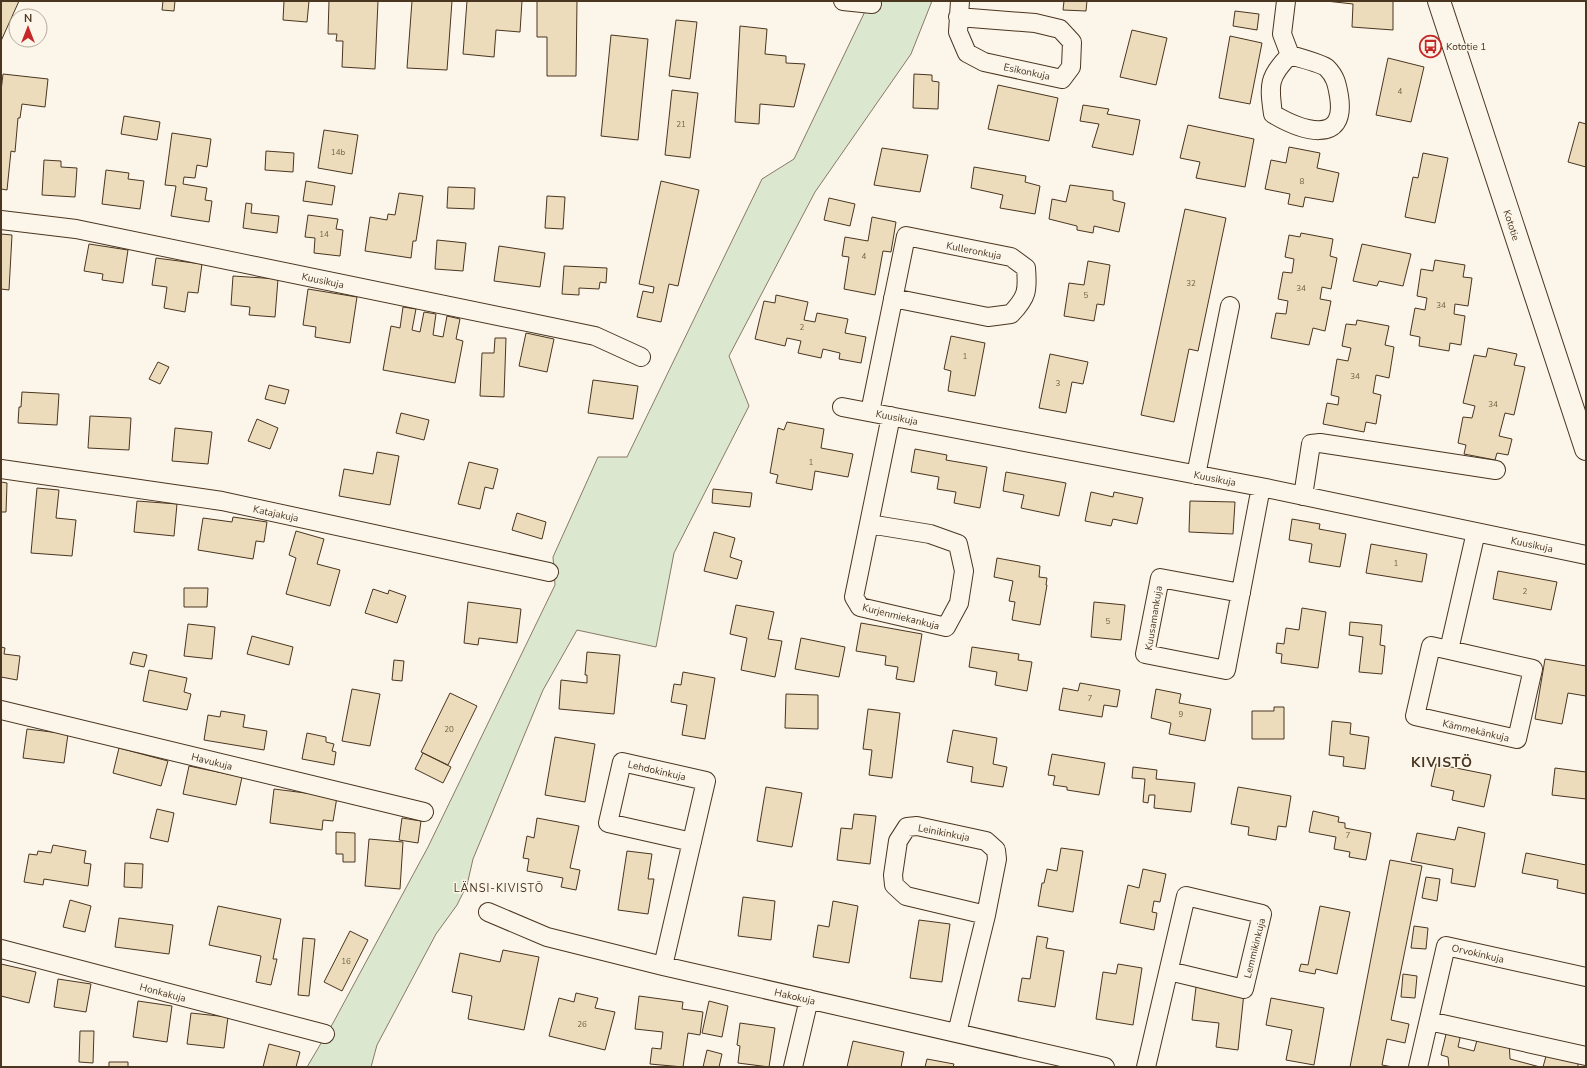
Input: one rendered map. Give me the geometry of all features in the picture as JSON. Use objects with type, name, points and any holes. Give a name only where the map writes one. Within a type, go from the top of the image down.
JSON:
[{"type":"street","points":[[842,1],[872,4]]},
{"type":"street","points":[[1286,1],[1282,34],[1290,55]]},
{"type":"street","name":"Kototie","points":[[1439,1],[1586,449]]},
{"type":"street","name":"Esikonkuja","points":[[959,9],[1036,23],[1060,29],[1072,42],[1071,67],[1062,79],[984,62],[967,53],[958,32],[959,9]]},
{"type":"street","points":[[1290,55],[1326,67],[1337,81],[1340,100],[1339,119],[1331,128],[1318,130],[1299,127],[1285,122],[1273,114],[1271,82],[1278,67],[1290,55]]},
{"type":"street","name":"Kuusikuja","points":[[1,220],[76,229],[595,336],[641,357]]},
{"type":"street","name":"Kulleronkuja","points":[[870,412],[893,298],[906,236],[1010,257],[1026,268],[1028,286],[1023,301],[1011,314],[988,317],[893,298]]},
{"type":"street","points":[[1196,475],[1230,306]]},
{"type":"street","name":"Kuusikuja","points":[[842,406],[1261,487],[1586,555]]},
{"type":"street","name":"Kurjenmiekankuja","points":[[869,524],[930,534],[958,544],[964,571],[959,603],[946,627],[860,607],[854,597],[891,416]]},
{"type":"street","points":[[1303,496],[1311,444],[1320,443],[1496,470]]},
{"type":"street","name":"Katajakuja","points":[[1,469],[222,501],[549,572]]},
{"type":"street","name":"Kuusamankuja","points":[[1241,593],[1160,578],[1145,654],[1226,670],[1241,593],[1261,487]]},
{"type":"street","points":[[1449,650],[1476,532]]},
{"type":"street","name":"Kämmekänkuja","points":[[1431,646],[1449,650],[1533,669],[1517,739],[1415,716],[1431,646]]},
{"type":"street","name":"Havukuja","points":[[1,710],[424,812]]},
{"type":"street","name":"Lehdokinkuja","points":[[663,966],[692,842],[706,781],[622,762],[608,823],[692,842]]},
{"type":"street","name":"Leinikinkuja","points":[[957,1033],[986,915],[997,859],[996,850],[986,841],[917,826],[907,827],[898,841],[893,875],[894,885],[906,896],[986,915]]},
{"type":"street","name":"Lemmikinkuja","points":[[1146,1067],[1168,971],[1186,896],[1262,914],[1244,988],[1168,971]]},
{"type":"street","name":"Hakokuja","points":[[488,912],[547,937],[663,966],[1105,1067]]},
{"type":"street","name":"Orvokinkuja","points":[[1418,1067],[1446,946],[1586,977]]},
{"type":"street","name":"Honkakuja","points":[[1,949],[325,1034]]},
{"type":"street","points":[[793,1067],[809,999]]},
{"type":"street","points":[[1429,1020],[1586,1056]]},
{"type":"green space","points":[[870,1],[932,1],[911,54],[815,192],[729,356],[749,406],[674,553],[656,647],[577,630],[543,690],[473,859],[467,885],[457,905],[436,934],[377,1045],[371,1067],[307,1067],[333,1023],[428,847],[555,585],[553,557],[598,457],[627,457],[762,179],[794,159]]},
{"type":"building","points":[[1,1],[19,1],[16,8],[8,8],[8,25],[1,41]]},
{"type":"building","points":[[163,1],[175,1],[174,11],[162,10]]},
{"type":"building","points":[[284,1],[309,1],[307,22],[283,20]]},
{"type":"building","points":[[329,1],[378,1],[375,69],[342,67],[343,41],[336,41],[337,34],[328,34]]},
{"type":"building","points":[[412,1],[452,1],[447,70],[407,68]]},
{"type":"building","points":[[467,1],[522,1],[520,32],[496,30],[494,57],[463,54]]},
{"type":"building","points":[[537,1],[577,1],[576,76],[547,76],[547,37],[537,37]]},
{"type":"building","points":[[1064,1],[1087,1],[1086,11],[1063,10]]},
{"type":"building","points":[[1326,1],[1393,1],[1393,30],[1352,27],[1353,4]]},
{"type":"building","points":[[1235,11],[1259,14],[1257,30],[1233,26]]},
{"type":"building","points":[[676,20],[697,22],[690,79],[669,76]]},
{"type":"building","points":[[740,26],[767,29],[765,54],[786,56],[786,63],[805,64],[794,107],[760,104],[759,124],[735,122]]},
{"type":"building","points":[[1132,30],[1167,38],[1156,85],[1120,77]]},
{"type":"building","points":[[611,35],[648,39],[638,140],[601,136]]},
{"type":"building","points":[[1230,36],[1262,43],[1250,104],[1219,98]]},
{"type":"building","points":[[1388,58],[1424,67],[1411,122],[1376,115]]},
{"type":"building","points":[[3,74],[48,79],[45,107],[22,104],[20,118],[18,118],[15,152],[11,151],[7,190],[1,189],[1,91]]},
{"type":"building","points":[[914,74],[932,75],[932,81],[939,82],[938,109],[913,108]]},
{"type":"building","points":[[998,85],[1058,98],[1049,141],[988,129]]},
{"type":"building","points":[[672,90],[698,93],[690,158],[665,155]]},
{"type":"building","points":[[1083,105],[1109,109],[1107,114],[1140,120],[1133,155],[1092,147],[1099,124],[1080,121]]},
{"type":"building","points":[[124,116],[160,122],[157,140],[121,134]]},
{"type":"building","points":[[1579,122],[1586,124],[1586,167],[1568,162]]},
{"type":"building","points":[[1188,125],[1254,139],[1245,187],[1196,178],[1200,162],[1180,158]]},
{"type":"building","points":[[324,130],[358,135],[352,174],[318,168]]},
{"type":"building","points":[[172,133],[211,139],[207,167],[197,165],[195,178],[184,177],[183,184],[207,188],[205,200],[212,201],[209,222],[171,216],[176,186],[165,185]]},
{"type":"building","points":[[1289,147],[1320,153],[1317,168],[1339,173],[1333,202],[1305,197],[1303,207],[1288,204],[1290,194],[1265,189],[1271,160],[1286,163]]},
{"type":"building","points":[[882,148],[928,155],[920,192],[874,185]]},
{"type":"building","points":[[266,151],[294,153],[293,172],[265,170]]},
{"type":"building","points":[[1423,153],[1448,158],[1435,223],[1405,217],[1413,177],[1418,178]]},
{"type":"building","points":[[44,160],[61,161],[61,167],[77,168],[75,197],[42,195]]},
{"type":"building","points":[[974,167],[1026,176],[1025,182],[1040,186],[1035,214],[1000,208],[1003,195],[971,188]]},
{"type":"building","points":[[106,170],[129,173],[128,179],[144,181],[140,209],[102,204]]},
{"type":"building","points":[[306,181],[335,186],[332,205],[303,201]]},
{"type":"building","points":[[661,181],[699,190],[678,286],[669,284],[661,322],[637,317],[643,291],[653,293],[654,287],[639,284]]},
{"type":"building","points":[[1070,185],[1113,191],[1113,200],[1125,203],[1119,232],[1094,226],[1093,233],[1077,230],[1077,226],[1049,219],[1052,199],[1066,202]]},
{"type":"building","points":[[448,187],[475,188],[474,209],[447,208]]},
{"type":"building","points":[[399,193],[423,196],[416,241],[413,241],[411,258],[365,251],[370,217],[387,220],[388,214],[395,215]]},
{"type":"building","points":[[547,196],[565,197],[563,229],[545,228]]},
{"type":"building","points":[[829,198],[855,204],[850,226],[824,220]]},
{"type":"building","points":[[246,203],[252,204],[251,213],[279,216],[277,233],[243,228]]},
{"type":"building","points":[[1185,209],[1226,218],[1198,351],[1189,349],[1174,422],[1141,415]]},
{"type":"building","points":[[308,215],[338,219],[336,229],[343,230],[340,256],[314,253],[315,238],[305,237]]},
{"type":"building","points":[[872,217],[896,222],[891,252],[883,251],[875,295],[844,289],[849,257],[842,256],[845,237],[868,241]]},
{"type":"building","points":[[1301,233],[1333,239],[1330,256],[1337,258],[1331,289],[1322,287],[1320,299],[1331,301],[1325,331],[1313,328],[1309,345],[1271,338],[1276,313],[1286,314],[1288,301],[1278,299],[1283,272],[1292,273],[1294,259],[1285,257],[1289,235],[1300,237]]},
{"type":"building","points":[[1,234],[12,235],[9,290],[1,289]]},
{"type":"building","points":[[437,240],[466,243],[463,271],[435,269]]},
{"type":"building","points":[[89,244],[128,250],[123,283],[102,280],[103,274],[84,271]]},
{"type":"building","points":[[1362,244],[1411,254],[1403,286],[1379,281],[1377,286],[1353,281]]},
{"type":"building","points":[[499,246],[545,253],[540,287],[494,281]]},
{"type":"building","points":[[156,258],[202,264],[198,293],[188,292],[185,312],[164,308],[167,287],[152,285]]},
{"type":"building","points":[[1435,260],[1465,265],[1463,277],[1472,278],[1468,306],[1455,304],[1454,314],[1465,316],[1461,345],[1450,343],[1449,351],[1419,346],[1420,337],[1410,335],[1415,308],[1425,310],[1427,298],[1417,296],[1421,269],[1433,271]]},
{"type":"building","points":[[1088,261],[1110,265],[1104,305],[1097,304],[1094,321],[1064,316],[1069,283],[1084,285]]},
{"type":"building","points":[[564,266],[607,268],[606,283],[600,282],[599,289],[579,288],[579,295],[562,294]]},
{"type":"building","points":[[233,276],[278,279],[275,317],[249,315],[250,307],[231,305]]},
{"type":"building","points":[[308,289],[357,297],[350,343],[315,337],[316,327],[303,325]]},
{"type":"building","points":[[776,295],[808,302],[804,320],[815,322],[817,313],[848,319],[845,333],[866,337],[861,363],[839,359],[840,353],[823,349],[821,358],[798,353],[801,341],[787,338],[785,346],[755,339],[764,301],[775,303]]},
{"type":"building","points":[[403,307],[416,309],[412,330],[420,332],[424,312],[436,314],[433,335],[443,337],[447,316],[460,319],[456,339],[463,341],[455,383],[383,370],[391,326],[400,328]]},
{"type":"building","points":[[1357,320],[1389,326],[1385,345],[1394,347],[1389,378],[1376,375],[1373,393],[1381,395],[1376,424],[1366,422],[1364,432],[1323,424],[1327,403],[1338,405],[1339,397],[1331,395],[1337,359],[1348,361],[1351,348],[1342,346],[1346,324],[1356,325]]},
{"type":"building","points":[[526,333],[554,339],[547,372],[519,366]]},
{"type":"building","points":[[951,336],[985,343],[975,396],[948,391],[951,371],[944,369]]},
{"type":"building","points":[[495,338],[506,338],[504,397],[480,396],[482,353],[494,353]]},
{"type":"building","points":[[1488,348],[1517,354],[1514,365],[1525,367],[1514,415],[1505,413],[1499,436],[1512,439],[1508,455],[1497,453],[1495,460],[1464,454],[1466,445],[1458,443],[1463,417],[1472,418],[1475,406],[1463,403],[1474,355],[1486,357]]},
{"type":"building","points":[[1050,354],[1088,362],[1083,384],[1072,382],[1066,413],[1039,408]]},
{"type":"building","points":[[158,362],[169,367],[160,384],[149,379]]},
{"type":"building","points":[[593,380],[638,386],[633,419],[588,413]]},
{"type":"building","points":[[269,385],[289,390],[285,404],[265,399]]},
{"type":"building","points":[[22,392],[59,394],[57,425],[18,423]]},
{"type":"building","points":[[401,413],[429,420],[424,440],[396,433]]},
{"type":"building","points":[[90,416],[131,418],[129,450],[88,448]]},
{"type":"building","points":[[257,419],[278,428],[270,449],[248,441]]},
{"type":"building","points":[[787,422],[824,429],[821,448],[853,454],[848,477],[815,471],[812,490],[776,483],[778,475],[770,473],[778,428],[784,430]]},
{"type":"building","points":[[175,428],[212,432],[208,464],[172,461]]},
{"type":"building","points":[[915,449],[947,455],[946,460],[987,467],[980,508],[954,503],[956,492],[937,489],[939,477],[911,472]]},
{"type":"building","points":[[377,452],[399,456],[390,505],[339,496],[344,469],[373,474]]},
{"type":"building","points":[[469,462],[498,469],[493,489],[485,487],[480,509],[458,504]]},
{"type":"building","points":[[1006,472],[1066,483],[1059,516],[1021,508],[1024,495],[1003,491]]},
{"type":"building","points":[[1,482],[7,483],[6,512],[1,512]]},
{"type":"building","points":[[37,488],[59,490],[56,518],[76,520],[72,556],[31,553]]},
{"type":"building","points":[[713,489],[752,493],[750,507],[712,503]]},
{"type":"building","points":[[1091,492],[1113,497],[1114,492],[1143,498],[1137,524],[1113,519],[1111,526],[1085,521]]},
{"type":"building","points":[[137,501],[177,504],[174,536],[134,532]]},
{"type":"building","points":[[1190,501],[1235,502],[1233,534],[1189,532]]},
{"type":"building","points":[[517,513],[546,522],[542,539],[512,530]]},
{"type":"building","points":[[233,517],[267,522],[264,542],[256,541],[253,559],[198,550],[203,518],[232,522]]},
{"type":"building","points":[[1292,519],[1320,524],[1319,529],[1346,534],[1340,567],[1309,562],[1312,544],[1289,540]]},
{"type":"building","points":[[296,531],[324,539],[317,564],[340,570],[330,606],[286,594],[296,558],[289,555]]},
{"type":"building","points":[[714,532],[735,538],[730,557],[742,561],[737,579],[704,571]]},
{"type":"building","points":[[1371,544],[1427,554],[1422,582],[1366,573]]},
{"type":"building","points":[[997,558],[1040,566],[1039,577],[1047,578],[1047,585],[1040,625],[1012,620],[1015,602],[1009,601],[1013,581],[994,577]]},
{"type":"building","points":[[1498,571],[1557,582],[1551,610],[1493,599]]},
{"type":"building","points":[[184,588],[208,588],[207,607],[184,607]]},
{"type":"building","points":[[373,589],[388,594],[389,590],[406,596],[397,623],[365,613]]},
{"type":"building","points":[[468,602],[521,609],[517,643],[479,638],[478,645],[464,643]]},
{"type":"building","points":[[1094,602],[1125,605],[1121,640],[1091,637]]},
{"type":"building","points":[[736,605],[774,612],[768,639],[782,641],[775,677],[741,670],[747,638],[730,634]]},
{"type":"building","points":[[1302,608],[1326,612],[1318,668],[1281,663],[1282,654],[1276,653],[1277,643],[1284,644],[1286,628],[1299,630]]},
{"type":"building","points":[[1350,622],[1382,625],[1380,645],[1385,646],[1382,674],[1359,672],[1363,637],[1349,635]]},
{"type":"building","points":[[861,623],[922,634],[914,682],[896,679],[898,667],[885,665],[886,656],[856,651]]},
{"type":"building","points":[[188,624],[215,627],[212,659],[184,656]]},
{"type":"building","points":[[252,636],[293,647],[289,665],[247,654]]},
{"type":"building","points":[[801,638],[845,647],[839,677],[795,669]]},
{"type":"building","points":[[1,647],[5,648],[4,654],[20,656],[17,680],[1,677]]},
{"type":"building","points":[[972,647],[1019,654],[1018,660],[1032,662],[1027,691],[995,685],[997,672],[969,667]]},
{"type":"building","points":[[133,652],[147,655],[144,667],[130,664]]},
{"type":"building","points":[[587,652],[620,655],[614,714],[559,709],[561,680],[587,683],[587,675],[585,675]]},
{"type":"building","points":[[1545,659],[1586,666],[1586,696],[1568,693],[1562,724],[1535,719]]},
{"type":"building","points":[[394,660],[404,661],[402,681],[392,680]]},
{"type":"building","points":[[149,670],[187,678],[184,692],[191,694],[187,710],[143,701]]},
{"type":"building","points":[[683,672],[715,678],[705,739],[682,735],[687,705],[671,702],[674,684],[681,685]]},
{"type":"building","points":[[1080,683],[1120,690],[1117,707],[1104,705],[1102,717],[1059,710],[1063,688],[1078,691]]},
{"type":"building","points":[[352,689],[380,694],[370,746],[342,741]]},
{"type":"building","points":[[1156,689],[1181,694],[1179,703],[1211,709],[1205,741],[1169,734],[1171,723],[1151,718]]},
{"type":"building","points":[[450,693],[477,706],[448,765],[421,752]]},
{"type":"building","points":[[786,694],[818,695],[818,729],[785,728]]},
{"type":"building","points":[[1274,707],[1284,707],[1284,739],[1252,739],[1252,711],[1274,711]]},
{"type":"building","points":[[868,709],[900,713],[892,778],[869,775],[872,750],[863,749]]},
{"type":"building","points":[[221,711],[245,715],[243,727],[267,731],[264,750],[204,740],[208,715],[220,717]]},
{"type":"building","points":[[1332,721],[1351,723],[1350,734],[1369,737],[1365,769],[1343,766],[1344,757],[1329,755]]},
{"type":"building","points":[[27,729],[68,734],[64,763],[23,758]]},
{"type":"building","points":[[953,730],[997,738],[993,764],[1007,767],[1003,787],[971,782],[973,767],[947,762]]},
{"type":"building","points":[[307,733],[326,737],[326,742],[334,744],[332,751],[336,752],[334,765],[302,759]]},
{"type":"building","points":[[555,737],[595,744],[585,802],[545,795]]},
{"type":"building","points":[[119,748],[168,761],[161,786],[113,773]]},
{"type":"building","points":[[423,753],[451,767],[443,783],[415,769]]},
{"type":"building","points":[[1052,754],[1105,763],[1099,795],[1067,790],[1067,787],[1053,785],[1055,776],[1048,775]]},
{"type":"building","points":[[1436,764],[1491,775],[1484,807],[1452,800],[1454,791],[1431,786]]},
{"type":"building","points":[[189,766],[242,777],[236,805],[183,794]]},
{"type":"building","points":[[1133,767],[1157,770],[1156,779],[1195,783],[1191,812],[1154,808],[1155,795],[1149,795],[1148,803],[1143,802],[1145,779],[1132,778]]},
{"type":"building","points":[[1555,768],[1586,772],[1586,799],[1552,795]]},
{"type":"building","points":[[766,787],[802,793],[792,847],[757,841]]},
{"type":"building","points":[[1238,787],[1291,796],[1286,827],[1278,826],[1276,840],[1248,835],[1249,827],[1231,824]]},
{"type":"building","points":[[274,789],[337,797],[333,821],[323,820],[322,830],[270,823]]},
{"type":"building","points":[[157,809],[174,813],[168,842],[150,838]]},
{"type":"building","points":[[1313,811],[1339,817],[1338,822],[1345,823],[1345,828],[1371,833],[1366,860],[1349,857],[1350,852],[1334,849],[1336,837],[1309,832]]},
{"type":"building","points":[[854,814],[876,816],[870,864],[837,860],[841,828],[852,829]]},
{"type":"building","points":[[402,818],[421,821],[418,843],[399,840]]},
{"type":"building","points":[[537,818],[579,826],[570,868],[580,870],[576,890],[561,887],[563,878],[527,871],[529,859],[523,858],[527,836],[534,838]]},
{"type":"building","points":[[1458,827],[1485,833],[1475,887],[1451,883],[1453,869],[1411,861],[1417,833],[1455,840]]},
{"type":"building","points":[[336,832],[355,833],[355,862],[343,862],[343,854],[336,854]]},
{"type":"building","points":[[369,839],[403,842],[400,889],[365,886]]},
{"type":"building","points":[[53,845],[86,851],[84,863],[91,864],[88,886],[44,879],[43,885],[24,882],[29,854],[37,855],[38,851],[51,853]]},
{"type":"building","points":[[1061,848],[1083,851],[1073,912],[1038,906],[1042,883],[1044,883],[1047,869],[1057,871]]},
{"type":"building","points":[[627,851],[652,854],[648,879],[654,879],[648,914],[618,910]]},
{"type":"building","points":[[1526,853],[1586,865],[1586,894],[1557,888],[1558,880],[1522,873]]},
{"type":"building","points":[[1390,860],[1422,866],[1391,1020],[1409,1024],[1405,1043],[1387,1039],[1382,1065],[1393,1067],[1350,1067]]},
{"type":"building","points":[[125,863],[143,864],[142,888],[124,887]]},
{"type":"building","points":[[1143,869],[1166,874],[1160,902],[1154,901],[1152,912],[1157,913],[1154,930],[1120,923],[1128,885],[1139,888]]},
{"type":"building","points":[[1426,877],[1440,879],[1437,901],[1422,898]]},
{"type":"building","points":[[743,897],[775,901],[771,940],[738,936]]},
{"type":"building","points":[[70,900],[91,906],[85,932],[63,927]]},
{"type":"building","points":[[833,901],[858,906],[849,963],[813,957],[818,925],[829,927]]},
{"type":"building","points":[[218,906],[281,919],[273,959],[277,959],[271,985],[256,982],[261,956],[209,945]]},
{"type":"building","points":[[1320,906],[1350,912],[1337,974],[1316,969],[1315,974],[1299,971],[1301,964],[1308,965]]},
{"type":"building","points":[[119,918],[173,925],[169,954],[115,947]]},
{"type":"building","points":[[919,920],[950,924],[942,982],[910,978]]},
{"type":"building","points":[[1414,926],[1428,928],[1426,949],[1411,948]]},
{"type":"building","points":[[350,931],[368,940],[342,991],[324,982]]},
{"type":"building","points":[[1037,936],[1048,938],[1046,948],[1064,951],[1055,1007],[1018,1001],[1022,978],[1030,979]]},
{"type":"building","points":[[303,938],[315,939],[309,996],[298,995]]},
{"type":"building","points":[[503,950],[539,957],[524,1030],[468,1019],[472,996],[452,992],[460,953],[500,962]]},
{"type":"building","points":[[1,964],[36,972],[29,1003],[1,996]]},
{"type":"building","points":[[1118,964],[1142,968],[1133,1025],[1096,1019],[1103,972],[1116,974]]},
{"type":"building","points":[[1403,974],[1417,976],[1415,998],[1401,997]]},
{"type":"building","points":[[58,979],[91,984],[86,1012],[54,1007]]},
{"type":"building","points":[[1196,987],[1244,993],[1238,1050],[1216,1047],[1219,1023],[1192,1020]]},
{"type":"building","points":[[576,993],[598,998],[595,1008],[615,1012],[605,1050],[549,1036],[559,998],[574,1002]]},
{"type":"building","points":[[639,996],[683,1002],[682,1009],[703,1012],[700,1035],[688,1033],[683,1067],[650,1064],[652,1048],[661,1049],[663,1032],[635,1029]]},
{"type":"building","points":[[1271,998],[1324,1008],[1314,1065],[1286,1060],[1292,1030],[1266,1025]]},
{"type":"building","points":[[138,1001],[172,1006],[167,1042],[133,1037]]},
{"type":"building","points":[[709,1001],[728,1006],[722,1037],[702,1033]]},
{"type":"building","points":[[191,1013],[228,1017],[224,1048],[187,1044]]},
{"type":"building","points":[[740,1023],[775,1028],[769,1067],[738,1063],[740,1046],[737,1045]]},
{"type":"building","points":[[1448,1026],[1462,1029],[1458,1047],[1474,1051],[1479,1033],[1509,1041],[1510,1059],[1540,1067],[1449,1067],[1448,1057],[1441,1055]]},
{"type":"building","points":[[80,1031],[94,1031],[93,1063],[79,1062]]},
{"type":"building","points":[[853,1041],[904,1052],[901,1067],[847,1067]]},
{"type":"building","points":[[269,1044],[300,1052],[296,1067],[263,1067]]},
{"type":"building","points":[[1548,1049],[1578,1057],[1578,1067],[1543,1067]]},
{"type":"building","points":[[707,1050],[722,1054],[719,1067],[703,1067]]},
{"type":"building","points":[[927,1059],[954,1064],[953,1067],[925,1067]]},
{"type":"building","points":[[109,1062],[128,1062],[128,1067],[109,1067]]},
{"type":"place","name":"Kototie 1","points":[[1430,46]]},
{"type":"district","name":"KIVISTÖ","points":[[1442,762]]},
{"type":"district","name":"LÄNSI-KIVISTÖ","points":[[499,888]]}]
